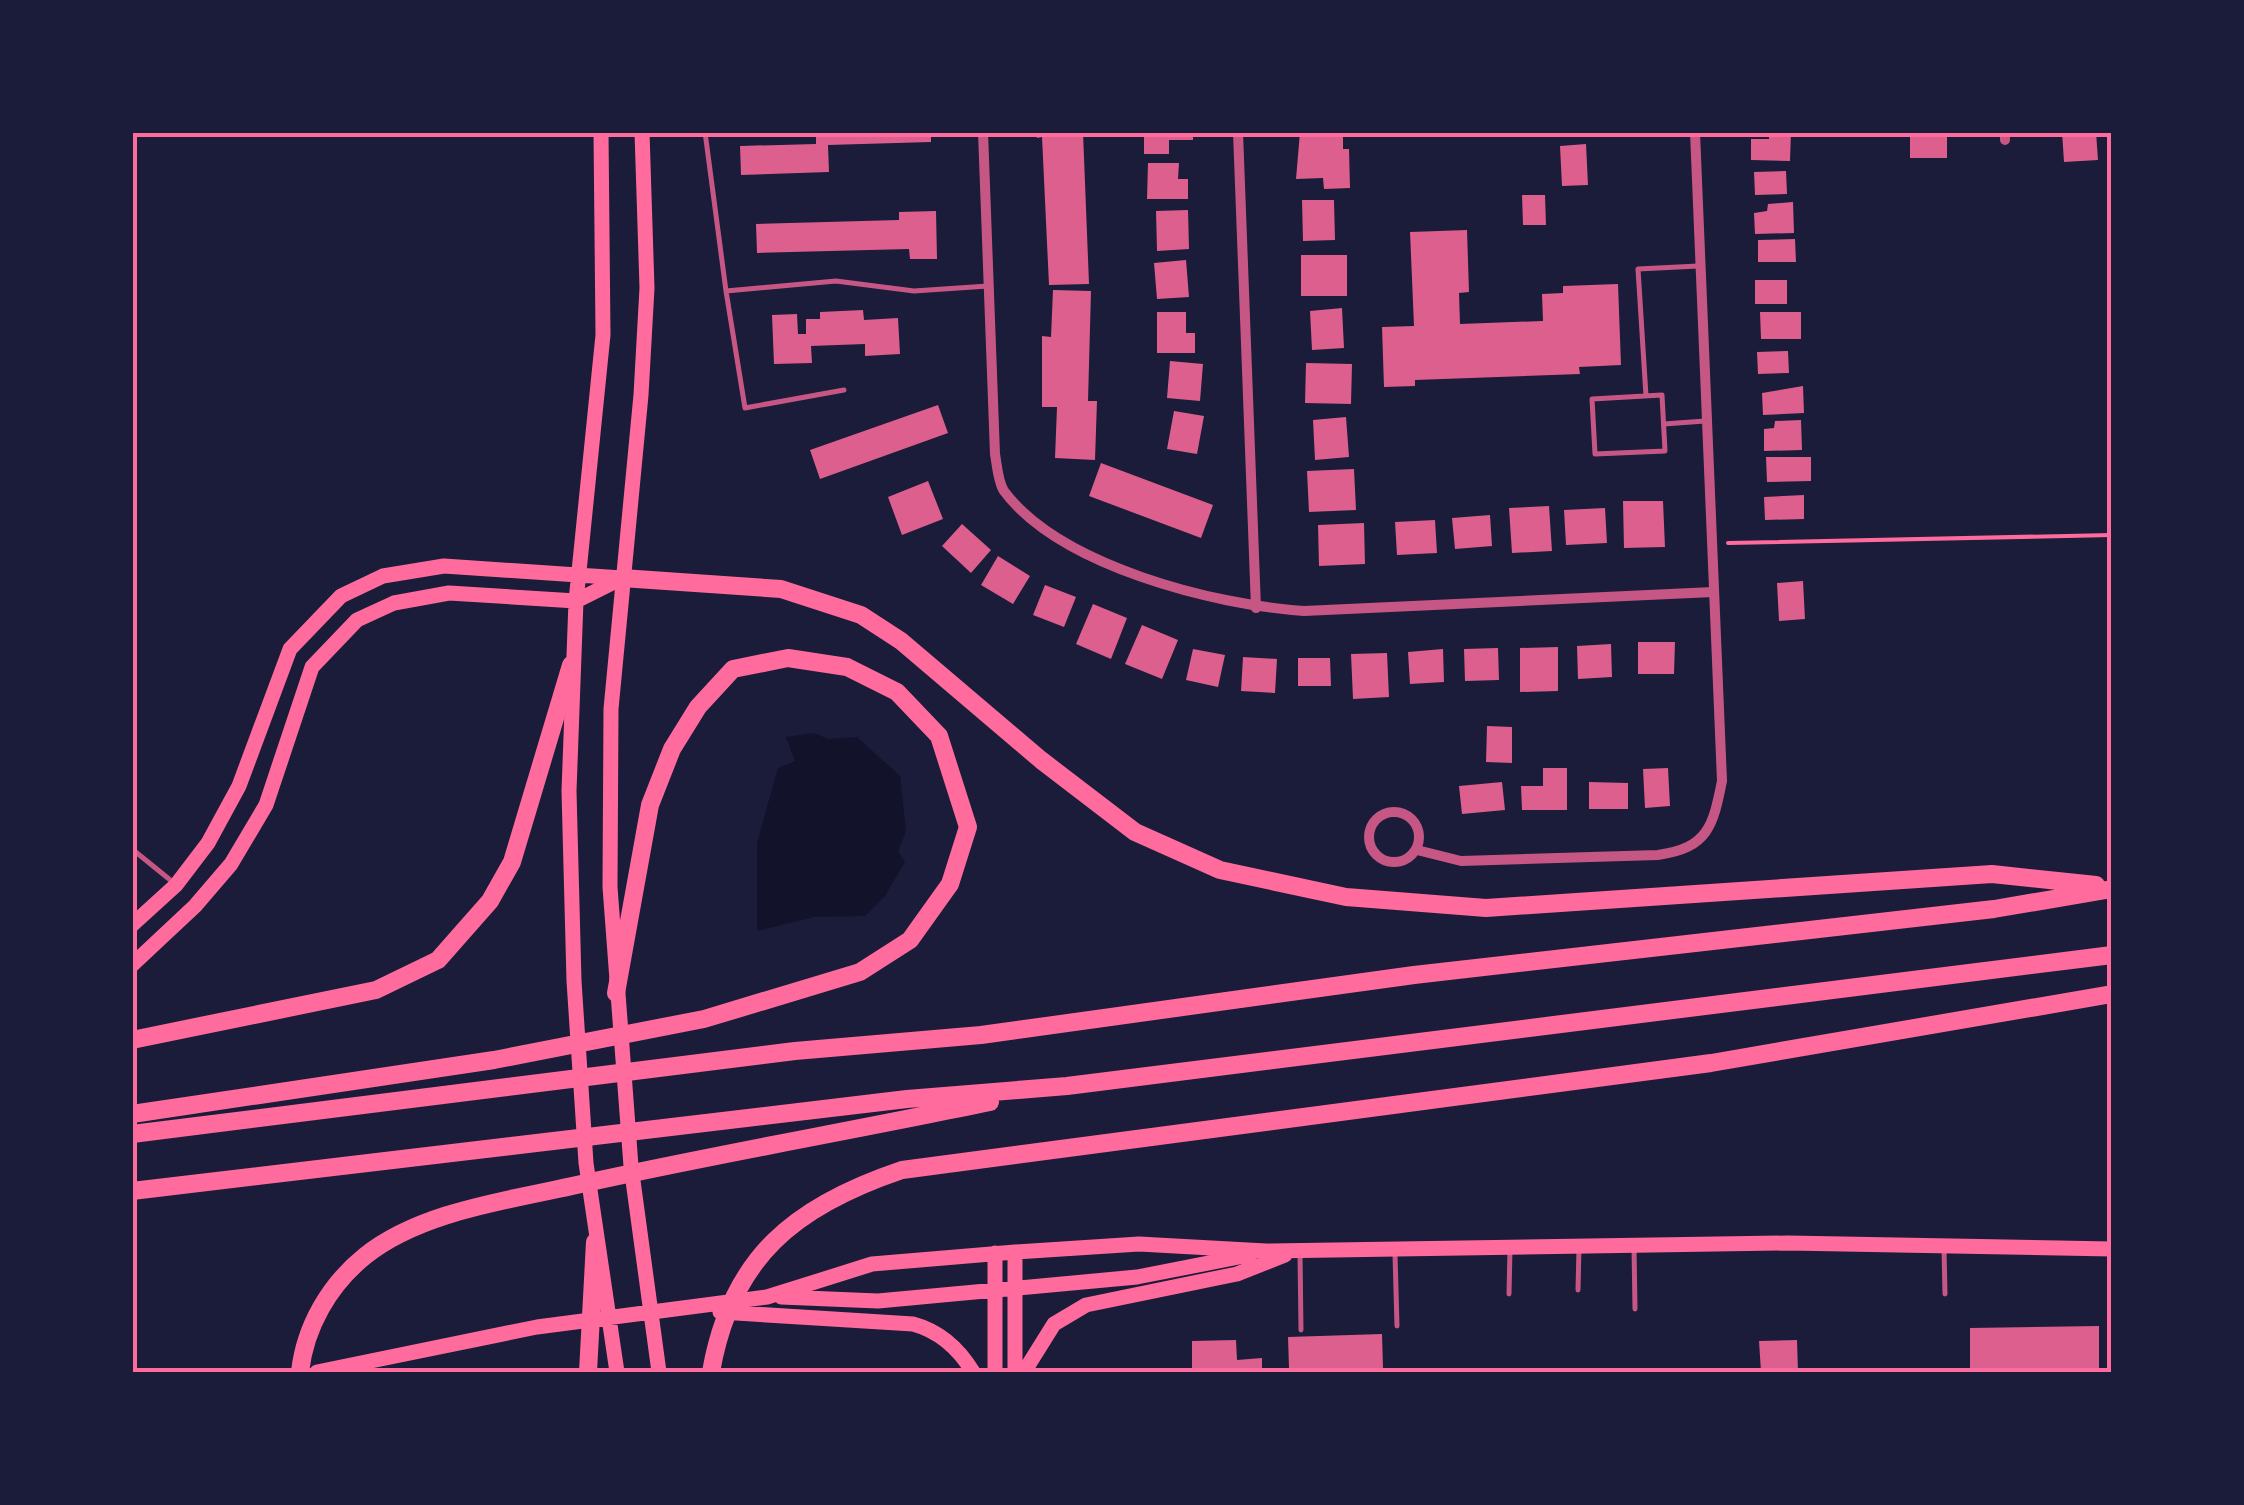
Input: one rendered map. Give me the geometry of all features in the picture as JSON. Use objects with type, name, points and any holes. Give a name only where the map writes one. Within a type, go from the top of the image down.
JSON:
[{"type":"highway","points":[[622,578],[781,589],[860,614],[901,641],[1040,760],[1135,832],[1220,870],[1346,897],[1486,908],[1992,874],[2112,888]]},
{"type":"highway","points":[[132,1114],[494,1060],[685,1023],[860,972],[910,940],[950,884],[968,827],[939,736],[896,692],[847,667],[788,658],[733,669],[698,707],[650,805],[616,993]]},
{"type":"highway","points":[[132,1040],[376,990],[438,960],[490,900],[512,862],[571,665]]},
{"type":"highway","points":[[132,1134],[795,1051],[981,1035],[1414,974],[1994,910],[2112,888]]},
{"type":"highway","points":[[132,1192],[908,1099],[1068,1086],[2112,955]]},
{"type":"highway","points":[[712,1364],[735,1292],[778,1235],[808,1210],[902,1170],[1712,1063],[2112,994]]},
{"type":"highway","points":[[300,1372],[310,1324],[335,1286],[365,1256],[410,1229],[501,1202],[774,1142],[1068,1086]]},
{"type":"highway","points":[[588,1368],[595,1242]]},
{"type":"main road","points":[[601,132],[603,335],[571,665],[574,980],[595,1242],[615,1366]]},
{"type":"main road","points":[[642,132],[644,355],[622,578],[609,807],[616,993],[658,1372]]},
{"type":"main road","points":[[132,924],[176,885],[208,843],[238,786],[290,649],[341,596],[383,576],[444,566],[578,572],[622,578]]},
{"type":"main road","points":[[132,965],[232,864],[266,805],[312,667],[357,620],[394,603],[449,593],[576,601],[622,578]]},
{"type":"main road","points":[[317,1372],[537,1328],[766,1297],[872,1264],[996,1253],[1139,1244],[1266,1251],[1634,1244],[2112,1250]]},
{"type":"main road","points":[[1024,1372],[1054,1324],[1086,1305],[1237,1274],[1300,1250]]},
{"type":"main road","points":[[766,1297],[878,1301],[1164,1273],[1266,1251]]},
{"type":"main road","points":[[1015,1252],[1015,1372]]},
{"type":"main road","points":[[995,1372],[996,1253]]},
{"type":"main road","points":[[681,1310],[913,1324],[939,1335],[973,1372]]},
{"type":"street","points":[[982,132],[995,454],[1002,488],[1050,536],[1143,576],[1256,608],[1304,611],[1713,592]]},
{"type":"street","points":[[1238,132],[1256,608]]},
{"type":"street","points":[[1417,850],[1461,861],[1658,855],[1682,851],[1703,838],[1715,818],[1722,780],[1695,132]]},
{"type":"street","points":[[1390,812],[1406,814],[1418,828],[1417,850],[1403,861],[1386,862],[1371,850],[1372,824],[1390,812]]},
{"type":"lane","points":[[705,132],[746,408],[844,390]]},
{"type":"lane","points":[[1646,396],[1638,269],[1700,266]]},
{"type":"lane","points":[[726,290],[836,281],[914,291],[988,286]]},
{"type":"lane","points":[[1662,395],[1664,424],[1665,451],[1595,454],[1592,399],[1662,395]]},
{"type":"lane","points":[[1664,424],[1707,421]]},
{"type":"lane","points":[[132,850],[176,885]]},
{"type":"lane","points":[[1634,1244],[1634,1309]]},
{"type":"lane","points":[[1578,1245],[1578,1290]]},
{"type":"lane","points":[[1510,1246],[1510,1294]]},
{"type":"lane","points":[[1944,1246],[1945,1294]]},
{"type":"lane","points":[[1395,1247],[1398,1326]]},
{"type":"lane","points":[[1300,1250],[1301,1330]]},
{"type":"path","points":[[1711,544],[2112,535]]},
{"type":"shaded area","points":[[814,733],[828,739],[857,737],[900,776],[906,831],[898,851],[905,862],[885,896],[865,916],[814,917],[757,931],[757,843],[778,768],[795,761],[786,737]]},
{"type":"building","points":[[816,132],[931,132],[931,142],[828,145],[829,172],[741,175],[740,146],[816,144]]},
{"type":"building","points":[[1037,132],[1083,132],[1089,284],[1049,285],[1042,137],[1037,138]]},
{"type":"building","points":[[1144,132],[1193,132],[1193,140],[1169,140],[1169,154],[1144,154]]},
{"type":"building","points":[[1300,132],[1343,132],[1343,149],[1349,149],[1350,188],[1324,189],[1323,178],[1296,179]]},
{"type":"building","points":[[1769,132],[1791,132],[1790,161],[1751,160],[1751,139],[1769,139]]},
{"type":"building","points":[[1910,132],[1947,132],[1947,158],[1910,158]]},
{"type":"building","points":[[2062,132],[2096,132],[2098,160],[2064,162]]},
{"type":"building","points":[[1586,144],[1588,185],[1562,186],[1560,146]]},
{"type":"building","points":[[1148,163],[1179,163],[1178,179],[1188,179],[1188,199],[1147,199]]},
{"type":"building","points":[[1786,171],[1787,194],[1755,195],[1754,172]]},
{"type":"building","points":[[1522,195],[1545,195],[1546,225],[1523,225]]},
{"type":"building","points":[[1302,200],[1334,200],[1335,240],[1303,241]]},
{"type":"building","points":[[1793,202],[1794,233],[1755,234],[1754,213],[1767,211],[1768,204]]},
{"type":"building","points":[[1188,210],[1189,249],[1157,251],[1156,211]]},
{"type":"building","points":[[936,211],[937,259],[910,259],[909,249],[757,253],[756,224],[899,220],[899,212]]},
{"type":"building","points":[[1467,230],[1469,292],[1459,293],[1460,324],[1543,321],[1542,294],[1563,293],[1563,286],[1618,284],[1621,365],[1579,367],[1580,374],[1415,380],[1415,386],[1384,387],[1382,327],[1414,326],[1410,232]]},
{"type":"building","points":[[1795,239],[1796,262],[1758,262],[1758,240]]},
{"type":"building","points":[[1301,255],[1347,255],[1347,296],[1301,296]]},
{"type":"building","points":[[1186,260],[1189,297],[1157,299],[1154,263]]},
{"type":"building","points":[[1755,280],[1787,280],[1787,304],[1755,304]]},
{"type":"building","points":[[1053,290],[1091,291],[1088,401],[1097,401],[1095,460],[1055,458],[1057,407],[1042,407],[1042,336],[1051,337]]},
{"type":"building","points":[[1342,308],[1344,348],[1312,350],[1310,311]]},
{"type":"building","points":[[863,310],[864,320],[898,318],[900,354],[865,356],[865,344],[811,346],[812,363],[774,364],[772,315],[797,314],[798,334],[806,334],[806,319],[820,319],[820,312]]},
{"type":"building","points":[[1157,312],[1186,312],[1186,333],[1195,333],[1195,353],[1157,353]]},
{"type":"building","points":[[1760,312],[1801,312],[1801,339],[1761,339]]},
{"type":"building","points":[[1788,351],[1789,373],[1758,374],[1757,352]]},
{"type":"building","points":[[1170,361],[1203,364],[1200,401],[1167,398]]},
{"type":"building","points":[[1306,363],[1352,364],[1351,404],[1305,403]]},
{"type":"building","points":[[1803,386],[1804,413],[1763,415],[1762,393]]},
{"type":"building","points":[[938,405],[948,433],[820,479],[810,450]]},
{"type":"building","points":[[1174,411],[1204,416],[1197,454],[1167,449]]},
{"type":"building","points":[[1346,417],[1349,457],[1315,460],[1313,420]]},
{"type":"building","points":[[1801,420],[1802,450],[1764,451],[1764,429],[1774,428],[1775,421]]},
{"type":"building","points":[[1766,457],[1811,457],[1811,481],[1767,482]]},
{"type":"building","points":[[1101,463],[1213,505],[1201,538],[1089,496]]},
{"type":"building","points":[[1354,469],[1356,510],[1309,512],[1307,471]]},
{"type":"building","points":[[928,481],[943,519],[902,535],[888,497]]},
{"type":"building","points":[[1804,495],[1804,519],[1765,520],[1764,497]]},
{"type":"building","points":[[1623,501],[1663,501],[1665,547],[1624,548]]},
{"type":"building","points":[[1549,506],[1552,551],[1512,553],[1509,508]]},
{"type":"building","points":[[1605,508],[1607,543],[1566,545],[1564,510]]},
{"type":"building","points":[[1490,515],[1492,546],[1455,549],[1452,518]]},
{"type":"building","points":[[1435,520],[1437,553],[1397,555],[1395,522]]},
{"type":"building","points":[[1364,523],[1365,564],[1319,566],[1318,525]]},
{"type":"building","points":[[962,524],[991,550],[971,573],[942,546]]},
{"type":"building","points":[[998,556],[1030,576],[1013,604],[981,585]]},
{"type":"building","points":[[1803,581],[1805,619],[1779,621],[1777,583]]},
{"type":"building","points":[[1045,585],[1076,597],[1064,627],[1033,615]]},
{"type":"building","points":[[1093,604],[1127,618],[1111,659],[1076,644]]},
{"type":"building","points":[[1142,625],[1178,640],[1162,679],[1125,664]]},
{"type":"building","points":[[1638,642],[1675,642],[1674,674],[1638,674]]},
{"type":"building","points":[[1611,644],[1612,677],[1578,679],[1577,646]]},
{"type":"building","points":[[1558,647],[1558,691],[1520,692],[1520,648]]},
{"type":"building","points":[[1498,648],[1499,680],[1465,681],[1464,649]]},
{"type":"building","points":[[1193,649],[1225,655],[1218,687],[1186,680]]},
{"type":"building","points":[[1443,649],[1444,682],[1410,684],[1408,652]]},
{"type":"building","points":[[1387,653],[1389,697],[1353,699],[1351,654]]},
{"type":"building","points":[[1243,657],[1277,659],[1275,693],[1241,691]]},
{"type":"building","points":[[1298,658],[1330,658],[1331,686],[1298,686]]},
{"type":"building","points":[[1487,726],[1512,727],[1512,763],[1486,762]]},
{"type":"building","points":[[1543,768],[1567,768],[1567,810],[1522,810],[1521,786],[1543,786]]},
{"type":"building","points":[[1668,768],[1670,806],[1645,808],[1643,769]]},
{"type":"building","points":[[1502,782],[1505,810],[1462,814],[1459,786]]},
{"type":"building","points":[[1589,782],[1628,783],[1628,809],[1589,809]]},
{"type":"building","points":[[2099,1326],[2099,1372],[1970,1372],[1970,1328]]},
{"type":"building","points":[[1382,1334],[1383,1368],[1363,1368],[1363,1372],[1289,1368],[1288,1337]]},
{"type":"building","points":[[1236,1340],[1237,1360],[1262,1358],[1262,1372],[1192,1372],[1192,1341]]},
{"type":"building","points":[[1797,1340],[1798,1372],[1761,1372],[1759,1341]]}]
